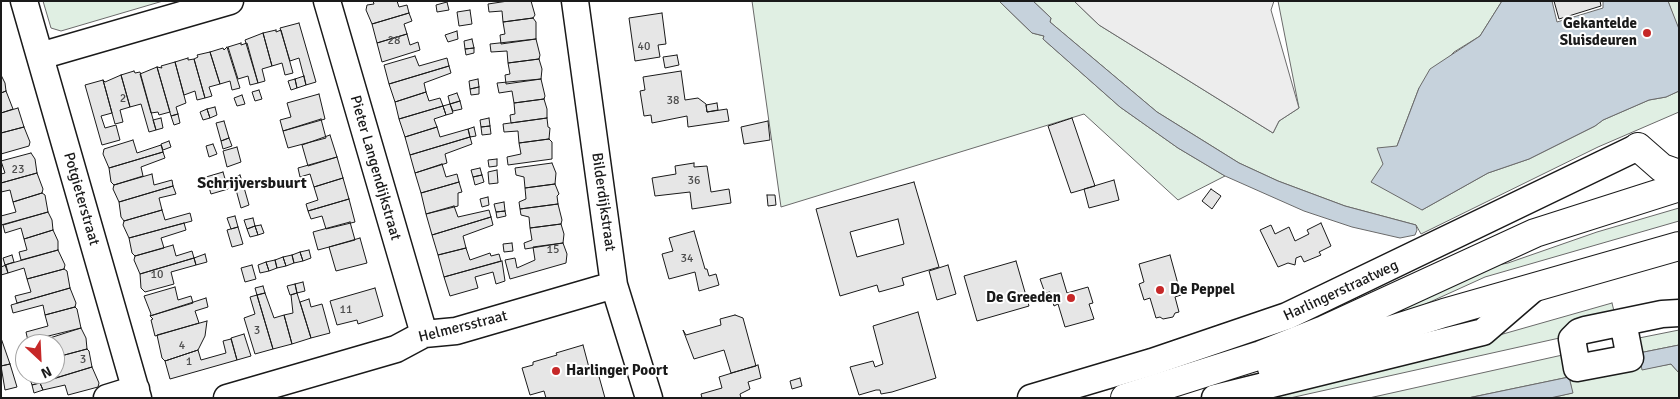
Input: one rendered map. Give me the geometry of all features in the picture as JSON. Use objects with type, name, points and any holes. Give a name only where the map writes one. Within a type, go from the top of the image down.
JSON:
[{"type":"main road","points":[[1638,148],[1662,168],[1679,174]]},
{"type":"main road","name":"Harlingerstraatweg","points":[[1125,398],[1261,355],[1324,330],[1535,233],[1571,220],[1679,188]]},
{"type":"main road","points":[[1170,398],[1679,246]]},
{"type":"street","name":"Potgieterstraat","points":[[24,1],[137,394]]},
{"type":"street","points":[[40,56],[230,1]]},
{"type":"street","name":"Pieter Langendijkstraat","points":[[327,1],[424,334]]},
{"type":"street","name":"Bilderdijkstraat","points":[[575,1],[614,285],[649,398]]},
{"type":"street","name":"Harlingerstraatweg","points":[[1031,398],[1152,362],[1288,316],[1638,148]]},
{"type":"street","name":"Helmersstraat","points":[[228,398],[396,349],[424,334],[456,332],[614,285]]},
{"type":"street","points":[[1215,398],[1482,332],[1534,288]]},
{"type":"street","points":[[1624,322],[1630,358],[1577,368],[1572,339],[1579,332],[1624,322],[1662,314],[1679,313]]},
{"type":"street","points":[[107,398],[137,394]]},
{"type":"green space","points":[[43,1],[163,1],[61,31],[51,28]]},
{"type":"green space","points":[[752,1],[999,1],[1032,33],[1044,36],[1043,39],[1120,107],[1178,148],[1225,176],[1178,200],[1084,114],[781,207]]},
{"type":"green space","points":[[1033,1],[1074,1],[1099,25],[1273,133],[1279,121],[1299,108],[1278,1],[1502,1],[1480,36],[1454,52],[1419,88],[1397,146],[1422,210],[1488,173],[1529,159],[1595,126],[1603,120],[1649,100],[1666,97],[1679,91],[1679,112],[1598,147],[1421,234],[1416,225],[1345,206],[1278,181],[1239,163],[1157,112],[1050,22],[1051,18]]},
{"type":"green space","points":[[1668,1],[1679,1],[1679,29],[1675,21]]},
{"type":"green space","points":[[1679,208],[1679,221],[1485,277],[1342,342],[1281,355],[1464,272],[1508,263],[1597,232]]},
{"type":"green space","points":[[1612,303],[1615,315],[1564,337],[1290,398],[1240,398],[1503,334]]},
{"type":"green space","points":[[1679,330],[1679,345],[1639,353],[1634,339]]},
{"type":"green space","points":[[1567,354],[1569,377],[1468,398],[1369,398]]},
{"type":"green space","points":[[1671,364],[1679,373],[1679,398],[1550,398],[1572,393],[1570,380],[1642,365],[1643,369]]},
{"type":"shaded area","points":[[999,1],[1033,1],[1051,18],[1050,22],[1157,112],[1239,163],[1278,181],[1345,206],[1416,225],[1415,235],[1400,238],[1352,227],[1304,211],[1225,176],[1178,148],[1120,107],[1043,39],[1044,36],[1032,33]]},
{"type":"shaded area","points":[[1074,1],[1274,1],[1271,10],[1299,108],[1279,121],[1273,133],[1099,25]]},
{"type":"shaded area","points":[[1502,1],[1552,1],[1557,22],[1603,8],[1603,1],[1668,1],[1679,29],[1679,91],[1666,97],[1649,100],[1603,120],[1595,126],[1529,159],[1488,173],[1422,210],[1371,182],[1383,164],[1377,148],[1397,146],[1419,88],[1430,69],[1480,36]]},
{"type":"shaded area","points":[[1679,345],[1679,373],[1671,364],[1642,370],[1639,353]]},
{"type":"shaded area","points":[[1569,377],[1573,393],[1550,398],[1468,398]]},
{"type":"building","points":[[373,1],[397,1],[399,7],[407,5],[409,13],[372,24],[366,10],[367,5],[374,4]]},
{"type":"building","points":[[508,1],[531,1],[535,15],[533,18],[503,22],[502,11],[489,12],[488,4]]},
{"type":"building","points":[[1554,1],[1600,1],[1601,6],[1559,19]]},
{"type":"building","points":[[447,2],[449,10],[437,12],[436,5]]},
{"type":"building","points":[[470,10],[472,24],[459,26],[457,12]]},
{"type":"building","points":[[409,13],[412,21],[404,24],[407,34],[377,43],[372,24]]},
{"type":"building","points":[[662,13],[666,44],[658,45],[660,57],[635,61],[629,18]]},
{"type":"building","points":[[533,18],[536,22],[536,39],[501,44],[500,35],[505,34],[503,22]]},
{"type":"building","points":[[299,23],[316,82],[306,85],[299,58],[290,61],[280,28]]},
{"type":"building","points":[[276,30],[276,32],[281,30],[293,73],[285,75],[282,63],[272,66],[263,33]]},
{"type":"building","points":[[457,31],[458,39],[448,42],[445,35]]},
{"type":"building","points":[[263,33],[272,66],[262,69],[265,81],[258,83],[245,40]]},
{"type":"building","points":[[407,34],[410,45],[418,42],[420,50],[382,62],[377,43]]},
{"type":"building","points":[[472,39],[474,48],[465,49],[464,41]]},
{"type":"building","points":[[536,39],[540,55],[539,59],[508,63],[507,51],[491,52],[490,44]]},
{"type":"building","points":[[241,43],[241,45],[247,43],[258,83],[250,85],[248,76],[238,79],[228,47]]},
{"type":"building","points":[[227,47],[240,88],[232,90],[230,81],[220,84],[210,52],[223,48],[224,50]]},
{"type":"building","points":[[474,48],[474,53],[466,55],[465,49]]},
{"type":"building","points":[[210,52],[220,84],[209,87],[212,96],[205,98],[194,59],[198,57],[197,55]]},
{"type":"building","points":[[677,55],[679,65],[665,68],[663,57]]},
{"type":"building","points":[[415,56],[419,66],[447,58],[449,66],[389,84],[384,65]]},
{"type":"building","points":[[188,58],[188,60],[194,59],[205,98],[197,100],[195,91],[184,95],[175,62]]},
{"type":"building","points":[[539,59],[542,69],[541,79],[506,84],[505,75],[510,74],[508,63]]},
{"type":"building","points":[[175,62],[186,103],[176,107],[178,114],[171,116],[157,67],[162,68],[161,66]]},
{"type":"building","points":[[449,66],[451,73],[424,83],[426,92],[395,102],[389,84]]},
{"type":"building","points":[[157,67],[170,112],[159,115],[158,112],[151,113],[140,74]]},
{"type":"building","points":[[134,71],[135,73],[140,72],[156,130],[149,132],[141,104],[130,107],[121,75]]},
{"type":"building","points":[[681,71],[685,100],[698,98],[706,104],[707,112],[727,109],[729,121],[688,127],[687,116],[652,123],[651,115],[644,116],[640,91],[645,90],[643,77]]},
{"type":"building","points":[[1,75],[6,91],[1,93]]},
{"type":"building","points":[[121,75],[130,107],[120,110],[123,122],[115,124],[103,80],[105,82]]},
{"type":"building","points":[[304,76],[306,85],[297,88],[295,79]]},
{"type":"building","points":[[295,79],[297,88],[291,90],[288,81]]},
{"type":"building","points":[[478,79],[479,87],[470,89],[469,81]]},
{"type":"building","points":[[541,79],[544,99],[514,103],[512,91],[499,93],[497,83]]},
{"type":"building","points":[[103,80],[112,113],[101,116],[105,128],[116,125],[120,140],[102,145],[85,85]]},
{"type":"building","points":[[479,87],[479,94],[471,95],[470,89]]},
{"type":"building","points":[[259,90],[262,99],[255,101],[252,92]]},
{"type":"building","points":[[6,91],[13,109],[1,113],[1,93]]},
{"type":"building","points":[[426,92],[429,101],[440,98],[443,106],[399,119],[395,102]]},
{"type":"building","points":[[457,93],[460,101],[450,104],[448,96]]},
{"type":"building","points":[[319,94],[325,119],[283,131],[280,120],[291,117],[287,103]]},
{"type":"building","points":[[242,95],[245,104],[237,106],[234,98]]},
{"type":"building","points":[[544,99],[547,118],[511,123],[510,115],[515,114],[514,103]]},
{"type":"building","points":[[460,101],[462,109],[453,111],[450,104]]},
{"type":"building","points":[[717,103],[718,110],[707,112],[706,105]]},
{"type":"building","points":[[450,104],[453,113],[446,115],[443,106]]},
{"type":"building","points":[[443,106],[446,115],[434,119],[437,127],[405,137],[399,119]]},
{"type":"building","points":[[215,107],[217,115],[210,118],[207,109]]},
{"type":"building","points":[[18,108],[24,127],[1,133],[1,113]]},
{"type":"building","points":[[207,109],[210,118],[203,120],[200,112]]},
{"type":"building","points":[[178,114],[180,123],[174,125],[171,116]]},
{"type":"building","points":[[161,118],[163,128],[156,130],[153,120]]},
{"type":"building","points":[[489,118],[490,126],[481,127],[480,120]]},
{"type":"building","points":[[547,118],[548,127],[550,128],[549,139],[519,143],[518,131],[504,132],[503,124]]},
{"type":"building","points":[[1072,118],[1095,186],[1071,193],[1048,126]]},
{"type":"building","points":[[321,119],[326,138],[288,148],[283,131]]},
{"type":"building","points":[[224,121],[229,138],[221,141],[216,123]]},
{"type":"building","points":[[768,121],[770,140],[744,144],[741,127]]},
{"type":"building","points":[[490,126],[491,134],[482,135],[481,127]]},
{"type":"building","points":[[24,127],[30,142],[29,146],[1,154],[1,133]]},
{"type":"building","points":[[437,127],[440,137],[468,129],[470,137],[410,155],[405,137]]},
{"type":"building","points":[[474,127],[476,136],[470,137],[468,129]]},
{"type":"building","points":[[330,135],[337,157],[308,166],[302,145]]},
{"type":"building","points":[[470,137],[472,144],[445,154],[447,163],[415,173],[410,155]]},
{"type":"building","points":[[229,138],[232,146],[223,149],[221,141]]},
{"type":"building","points":[[549,139],[552,142],[552,159],[508,165],[507,157],[521,154],[519,143]]},
{"type":"building","points":[[133,140],[137,153],[161,145],[163,152],[109,168],[103,154],[104,149]]},
{"type":"building","points":[[169,141],[171,147],[163,150],[161,144]]},
{"type":"building","points":[[213,144],[217,154],[209,157],[206,146]]},
{"type":"building","points":[[237,147],[241,162],[227,167],[223,151]]},
{"type":"building","points":[[163,152],[165,158],[141,167],[143,176],[114,185],[111,182],[109,168]]},
{"type":"building","points":[[31,153],[35,159],[37,173],[1,183],[1,174],[5,173],[1,161]]},
{"type":"building","points":[[337,157],[343,178],[314,187],[310,174],[300,177],[298,168]]},
{"type":"building","points":[[497,159],[497,166],[489,167],[488,160]]},
{"type":"building","points":[[552,163],[556,173],[555,184],[525,188],[524,177],[516,175],[515,168]]},
{"type":"building","points":[[694,163],[694,167],[707,166],[711,192],[729,189],[731,203],[692,209],[690,192],[655,196],[652,178],[676,174],[675,166]]},
{"type":"building","points":[[442,164],[446,177],[457,174],[459,182],[421,193],[415,173]]},
{"type":"building","points":[[480,168],[482,175],[473,177],[471,170]]},
{"type":"building","points":[[497,170],[498,183],[489,184],[488,172]]},
{"type":"building","points":[[223,172],[228,189],[211,194],[206,177]]},
{"type":"building","points":[[37,173],[43,189],[42,193],[13,202],[10,190],[1,192],[1,183]]},
{"type":"building","points":[[152,174],[154,185],[172,180],[173,186],[119,202],[113,189],[114,185]]},
{"type":"building","points":[[240,175],[243,184],[235,186],[232,178]]},
{"type":"building","points":[[482,175],[484,182],[475,185],[473,177]]},
{"type":"building","points":[[343,178],[349,199],[308,211],[306,204],[318,200],[314,187]]},
{"type":"building","points":[[1114,180],[1119,200],[1089,208],[1084,189]]},
{"type":"building","points":[[459,182],[462,192],[458,193],[458,206],[426,214],[421,193]]},
{"type":"building","points":[[914,182],[939,267],[902,278],[904,285],[879,292],[877,285],[840,296],[816,209]],"holes":[[[898,219],[904,244],[857,257],[850,232]]]},
{"type":"building","points":[[243,184],[249,205],[241,208],[235,186]]},
{"type":"building","points":[[555,184],[559,194],[557,196],[558,204],[520,209],[519,202],[526,199],[525,188]]},
{"type":"building","points":[[173,186],[176,194],[159,198],[162,210],[124,221],[121,217],[119,202]]},
{"type":"building","points":[[1211,189],[1221,196],[1212,209],[1202,201]]},
{"type":"building","points":[[42,193],[45,195],[48,212],[1,225],[1,216],[16,212],[13,202]]},
{"type":"building","points":[[767,195],[775,195],[776,205],[768,206]]},
{"type":"building","points":[[488,197],[489,205],[482,207],[480,199]]},
{"type":"building","points":[[349,199],[355,222],[326,229],[322,216],[311,219],[308,211]]},
{"type":"building","points":[[504,202],[505,211],[496,212],[494,204]]},
{"type":"building","points":[[558,204],[562,220],[561,224],[530,228],[529,217],[521,215],[520,209]]},
{"type":"building","points":[[454,206],[458,217],[489,210],[491,217],[432,235],[426,214]]},
{"type":"building","points":[[162,210],[165,220],[190,213],[192,221],[129,238],[123,225],[124,221]]},
{"type":"building","points":[[505,211],[506,216],[497,218],[496,212]]},
{"type":"building","points":[[48,212],[52,220],[53,230],[24,239],[21,228],[5,233],[3,225]]},
{"type":"building","points":[[235,216],[238,227],[231,229],[227,218]]},
{"type":"building","points":[[491,217],[493,225],[463,236],[466,248],[438,255],[432,235]]},
{"type":"building","points":[[253,218],[255,226],[247,229],[244,220]]},
{"type":"building","points":[[350,222],[355,240],[318,250],[313,232]]},
{"type":"building","points":[[184,223],[186,230],[161,238],[164,248],[135,256],[132,253],[129,238]]},
{"type":"building","points":[[1321,223],[1331,246],[1319,252],[1321,255],[1304,262],[1301,256],[1296,258],[1295,265],[1288,263],[1278,267],[1260,230],[1271,225],[1275,234],[1289,227],[1295,241],[1309,234],[1307,230]]},
{"type":"building","points":[[561,224],[564,234],[563,243],[525,249],[524,243],[532,240],[530,228]]},
{"type":"building","points":[[261,225],[264,233],[258,235],[255,226]]},
{"type":"building","points":[[255,226],[258,235],[250,237],[247,229]]},
{"type":"building","points":[[238,227],[243,244],[232,247],[227,230]]},
{"type":"building","points":[[53,230],[58,241],[58,250],[21,260],[19,252],[27,250],[24,239]]},
{"type":"building","points":[[694,231],[705,269],[707,269],[709,276],[716,274],[719,285],[699,291],[695,272],[669,279],[662,254],[673,251],[669,238]]},
{"type":"building","points":[[360,238],[367,263],[336,271],[329,247]]},
{"type":"building","points":[[512,243],[513,251],[504,252],[503,244]]},
{"type":"building","points":[[563,243],[567,254],[566,263],[510,279],[505,260],[515,258],[517,268],[535,260],[533,247]]},
{"type":"building","points":[[173,245],[176,256],[192,251],[194,258],[140,274],[134,260],[135,256]]},
{"type":"building","points":[[466,248],[470,260],[490,253],[491,256],[499,254],[501,261],[444,277],[438,255]]},
{"type":"building","points":[[58,250],[65,265],[64,269],[27,279],[24,268],[8,273],[5,265]]},
{"type":"building","points":[[309,250],[311,258],[303,261],[300,252]]},
{"type":"building","points":[[300,252],[303,261],[294,263],[292,255]]},
{"type":"building","points":[[205,254],[207,262],[196,265],[194,258]]},
{"type":"building","points":[[12,255],[14,262],[5,265],[3,258]]},
{"type":"building","points":[[292,255],[294,263],[286,266],[283,257]]},
{"type":"building","name":"De Peppel","points":[[1170,255],[1181,295],[1175,297],[1179,312],[1175,313],[1173,317],[1156,318],[1150,298],[1144,300],[1139,284],[1144,282],[1139,264]]},
{"type":"building","points":[[283,257],[286,266],[277,268],[275,260]]},
{"type":"building","points":[[194,258],[196,265],[171,272],[174,284],[145,292],[141,288],[140,274]]},
{"type":"building","points":[[275,260],[277,268],[269,271],[266,262]]},
{"type":"building","points":[[502,261],[505,281],[496,284],[493,272],[475,277],[478,288],[450,296],[444,277]]},
{"type":"building","points":[[1016,261],[1029,306],[977,321],[964,276]]},
{"type":"building","points":[[266,262],[269,271],[260,273],[258,265]]},
{"type":"building","points":[[6,265],[8,273],[1,275],[1,267]]},
{"type":"building","points":[[252,265],[256,279],[245,282],[241,268]]},
{"type":"building","points":[[948,265],[956,294],[937,300],[929,271]]},
{"type":"building","points":[[64,269],[67,271],[70,288],[17,303],[15,296],[31,292],[27,279]]},
{"type":"building","name":"De Greeden","points":[[1061,273],[1067,293],[1088,287],[1093,303],[1089,304],[1094,319],[1065,327],[1058,304],[1054,306],[1050,292],[1045,293],[1040,279]]},
{"type":"building","points":[[303,282],[305,291],[297,293],[295,284]]},
{"type":"building","points":[[295,284],[297,293],[290,295],[287,286]]},
{"type":"building","points":[[263,286],[265,293],[257,295],[255,288]]},
{"type":"building","points":[[175,287],[178,300],[191,296],[193,303],[150,316],[151,314],[144,296]]},
{"type":"building","points":[[70,288],[76,303],[75,307],[45,315],[43,305],[13,313],[11,305]]},
{"type":"building","points":[[375,288],[383,316],[358,324],[357,320],[337,325],[330,301]]},
{"type":"building","points":[[265,293],[274,318],[284,315],[292,344],[273,349],[257,295]]},
{"type":"building","points":[[297,293],[311,338],[292,344],[284,315],[293,313],[291,295]]},
{"type":"building","points":[[257,295],[273,349],[255,354],[244,318],[255,314],[250,297]]},
{"type":"building","points":[[206,298],[208,307],[195,311],[199,323],[155,336],[151,320],[153,319],[150,316]]},
{"type":"building","points":[[309,299],[311,307],[322,304],[330,333],[311,338],[300,302]]},
{"type":"building","points":[[75,307],[81,328],[57,334],[26,334],[26,332],[48,326],[45,315]]},
{"type":"building","points":[[918,312],[936,378],[892,392],[881,394],[880,390],[876,390],[859,395],[850,367],[873,361],[875,367],[883,364],[873,326]]},
{"type":"building","points":[[735,315],[743,318],[756,366],[731,373],[724,350],[694,359],[683,330],[686,335],[721,325],[720,319]]},
{"type":"building","points":[[207,321],[205,336],[198,350],[165,361],[162,358],[157,335]]},
{"type":"building","points":[[81,328],[86,338],[87,349],[65,355],[65,334],[62,334]]},
{"type":"building","points":[[244,334],[251,356],[237,360],[231,338]]},
{"type":"building","points":[[1,338],[10,364],[1,366]]},
{"type":"building","points":[[231,339],[237,360],[170,379],[165,361],[198,350],[201,360],[226,353],[223,341]]},
{"type":"building","name":"Harlinger Poort","points":[[583,345],[591,375],[598,373],[605,398],[546,398],[544,391],[530,395],[522,368],[533,365],[533,362],[557,355],[556,353]]},
{"type":"building","points":[[87,349],[92,367],[65,375],[65,355]]},
{"type":"building","points":[[10,364],[17,387],[5,390],[1,366]]},
{"type":"building","points":[[758,365],[761,378],[748,382],[750,389],[740,394],[741,398],[702,398],[701,394],[722,388],[719,377]]},
{"type":"building","points":[[92,367],[99,383],[98,387],[68,395],[65,385],[43,390],[40,384],[65,384],[65,375]]},
{"type":"building","points":[[800,378],[802,386],[792,389],[790,381]]},
{"type":"building","points":[[40,384],[43,390],[34,393],[32,385]]},
{"type":"place","name":"Gekantelde Sluisdeuren","points":[[1647,33]]},
{"type":"place","name":"De Peppel","points":[[1160,290]]},
{"type":"place","name":"De Greeden","points":[[1071,298]]},
{"type":"place","name":"Harlinger Poort","points":[[556,371]]},
{"type":"district","name":"Schrijversbuurt","points":[[252,184]]}]
